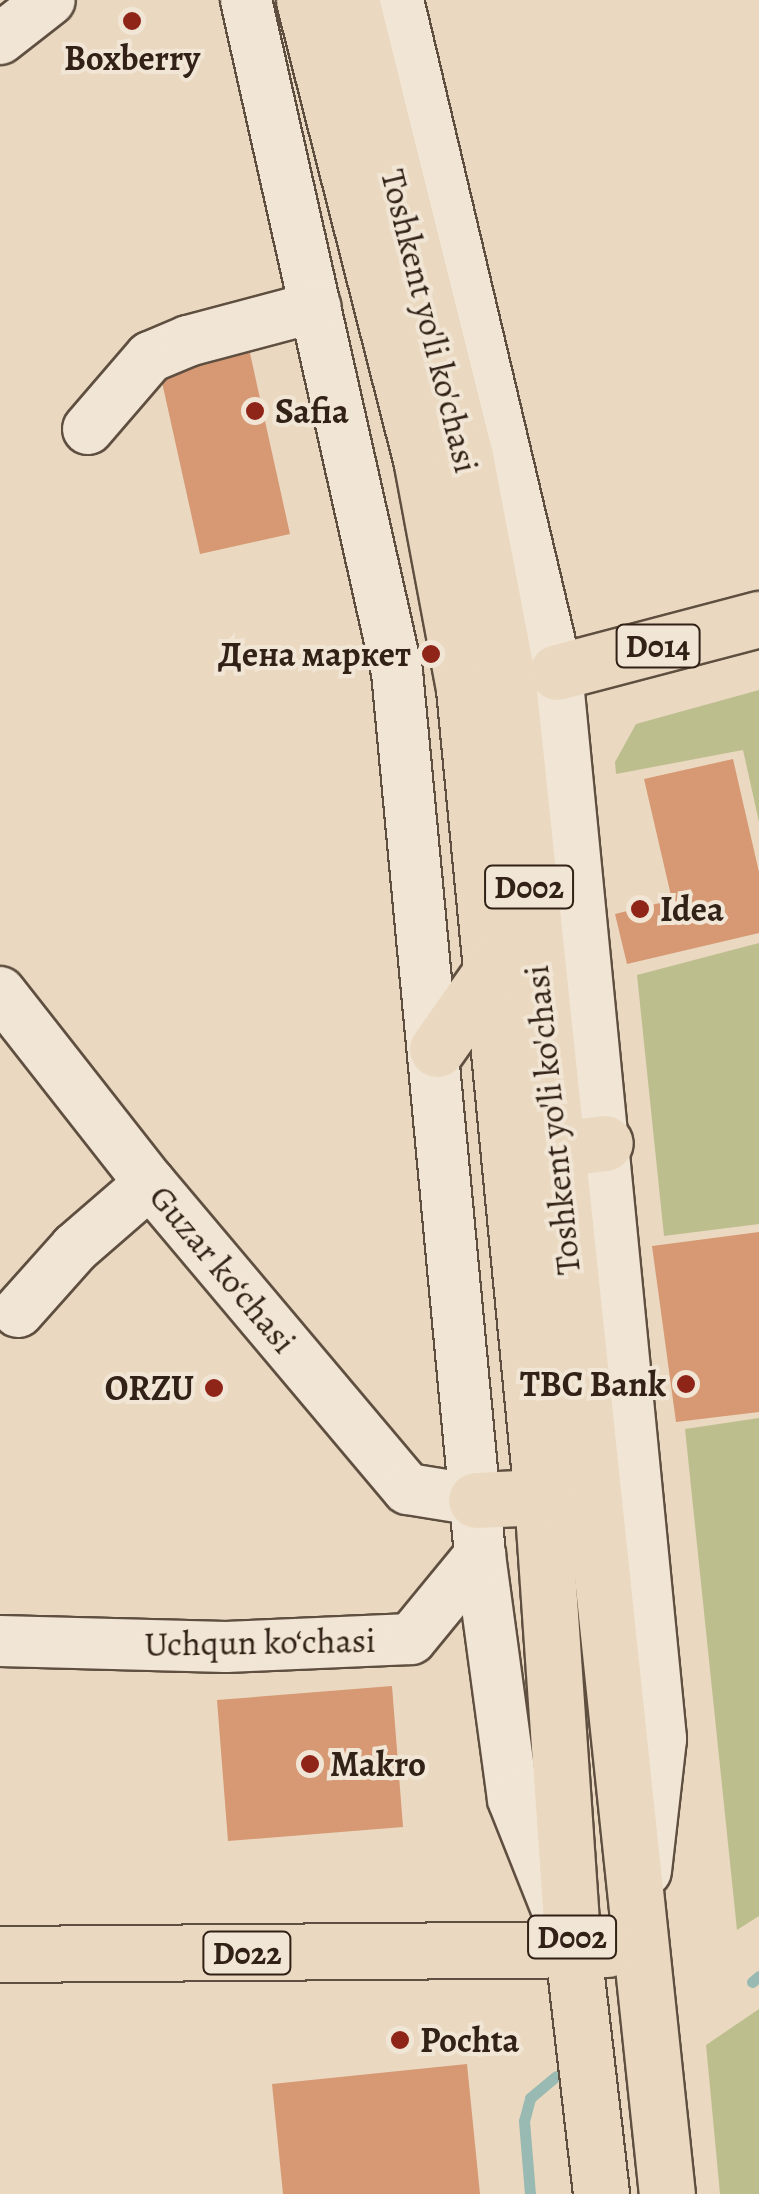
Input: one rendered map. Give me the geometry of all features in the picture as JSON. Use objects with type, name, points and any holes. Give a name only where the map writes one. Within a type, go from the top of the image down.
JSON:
[{"type":"main road","name":"Toshkent yo'li ko'chasi","points":[[304,0],[422,464],[464,689],[494,968],[542,1497],[573,1951],[601,2194]]},
{"type":"main road","name":"Toshkent yo'li ko'chasi","points":[[351,0],[465,456],[508,682],[580,1146],[638,1947],[667,2194]]},
{"type":"main road","name":"D014","points":[[557,672],[759,619]]},
{"type":"main road","points":[[437,1049],[494,968]]},
{"type":"main road","points":[[476,1500],[542,1497]]},
{"type":"main road","name":"D022","points":[[0,1954],[573,1951],[638,1947]]},
{"type":"street","points":[[0,38],[50,0]]},
{"type":"street","points":[[246,0],[397,672],[437,1049],[480,1555],[513,1799],[573,1951]]},
{"type":"street","points":[[398,0],[557,672],[580,1146]]},
{"type":"street","points":[[88,429],[150,357],[316,308]]},
{"type":"street","name":"Guzar ko‘chasi","points":[[0,992],[150,1183],[408,1489],[476,1500]]},
{"type":"street","points":[[18,1312],[75,1248],[150,1183]]},
{"type":"street","name":"Uchqun ko‘chasi","points":[[0,1641],[226,1647],[411,1639],[480,1555]]},
{"type":"green space","points":[[759,690],[759,822],[743,750],[616,774],[615,762],[636,724]]},
{"type":"green space","points":[[759,943],[759,1224],[664,1236],[637,975]]},
{"type":"green space","points":[[759,1418],[759,1916],[737,1930],[685,1429]]},
{"type":"green space","points":[[759,2009],[759,2194],[720,2194],[706,2045]]},
{"type":"building","points":[[248,344],[290,534],[200,554],[158,364]]},
{"type":"building","points":[[733,759],[759,872],[759,933],[627,964],[615,914],[672,900],[644,779]]},
{"type":"building","points":[[759,1232],[759,1412],[676,1422],[652,1246]]},
{"type":"building","name":"Makro","points":[[392,1686],[403,1827],[228,1841],[217,1700]]},
{"type":"building","points":[[467,2064],[480,2194],[283,2194],[272,2084]]},
{"type":"waterway","points":[[752,1982],[759,1976]]},
{"type":"waterway","points":[[530,2194],[524,2121],[530,2098],[556,2076]]},
{"type":"place","name":"Boxberry","points":[[132,21]]},
{"type":"place","name":"Safia","points":[[255,411]]},
{"type":"place","name":"Дена маркет","points":[[431,654]]},
{"type":"place","name":"Idea","points":[[640,909]]},
{"type":"place","name":"TBC Bank","points":[[686,1384]]},
{"type":"place","name":"ORZU","points":[[214,1388]]},
{"type":"place","name":"Makro","points":[[310,1764]]},
{"type":"place","name":"Pochta","points":[[400,2040]]}]
